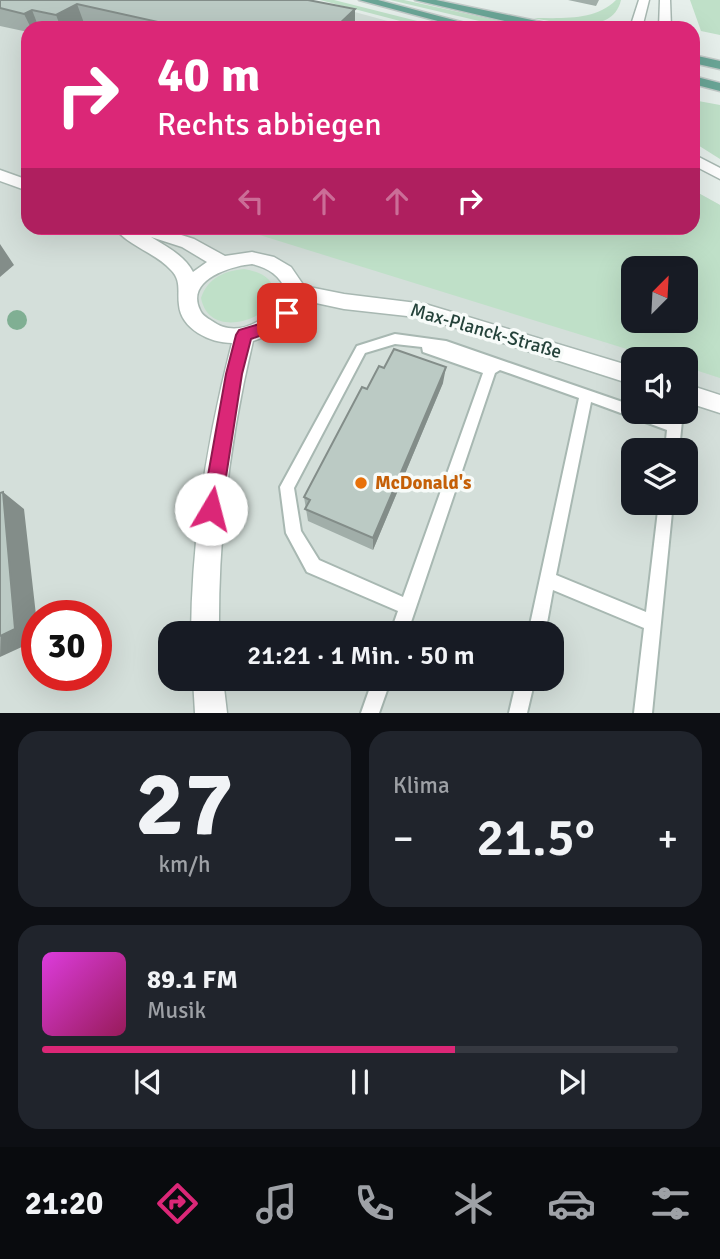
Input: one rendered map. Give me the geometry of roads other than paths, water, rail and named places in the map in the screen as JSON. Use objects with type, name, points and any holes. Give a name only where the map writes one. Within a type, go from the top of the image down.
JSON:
[{"type":"main road","points":[[364,0],[450,21]]},
{"type":"main road","points":[[420,0],[518,21]]},
{"type":"main road","points":[[700,61],[720,65]]},
{"type":"main road","points":[[700,82],[720,87]]},
{"type":"street","points":[[638,21],[644,0]]},
{"type":"street","points":[[665,0],[666,21]]},
{"type":"street","points":[[700,163],[720,174]]},
{"type":"street","points":[[0,176],[21,184]]},
{"type":"street","points":[[135,235],[168,256],[182,269],[190,290]]},
{"type":"street","points":[[163,235],[188,243],[222,262]]},
{"type":"street","points":[[253,258],[267,260],[289,274],[296,291],[292,304],[279,321],[244,335],[215,332],[195,320],[188,300],[190,290],[202,274],[222,262],[253,258]]},
{"type":"street","name":"Max-Planck-Straße","points":[[296,291],[329,301],[425,311],[621,372]]},
{"type":"street","points":[[205,621],[205,577],[214,486],[234,374],[244,335]]},
{"type":"street","points":[[698,397],[720,404]]},
{"type":"street","points":[[209,691],[211,713]]},
{"type":"lane","points":[[407,607],[313,566],[294,533],[287,487],[362,349],[396,339],[446,346],[494,367],[675,427]]},
{"type":"lane","points":[[402,621],[494,367]]},
{"type":"lane","points":[[539,621],[586,396]]},
{"type":"lane","points":[[674,438],[675,424]]},
{"type":"lane","points":[[643,713],[665,515]]},
{"type":"lane","points":[[547,579],[653,623]]},
{"type":"lane","points":[[370,713],[378,691]]},
{"type":"lane","points":[[519,713],[524,691]]},
{"type":"place","name":"McDonald's","points":[[361,483]]}]
